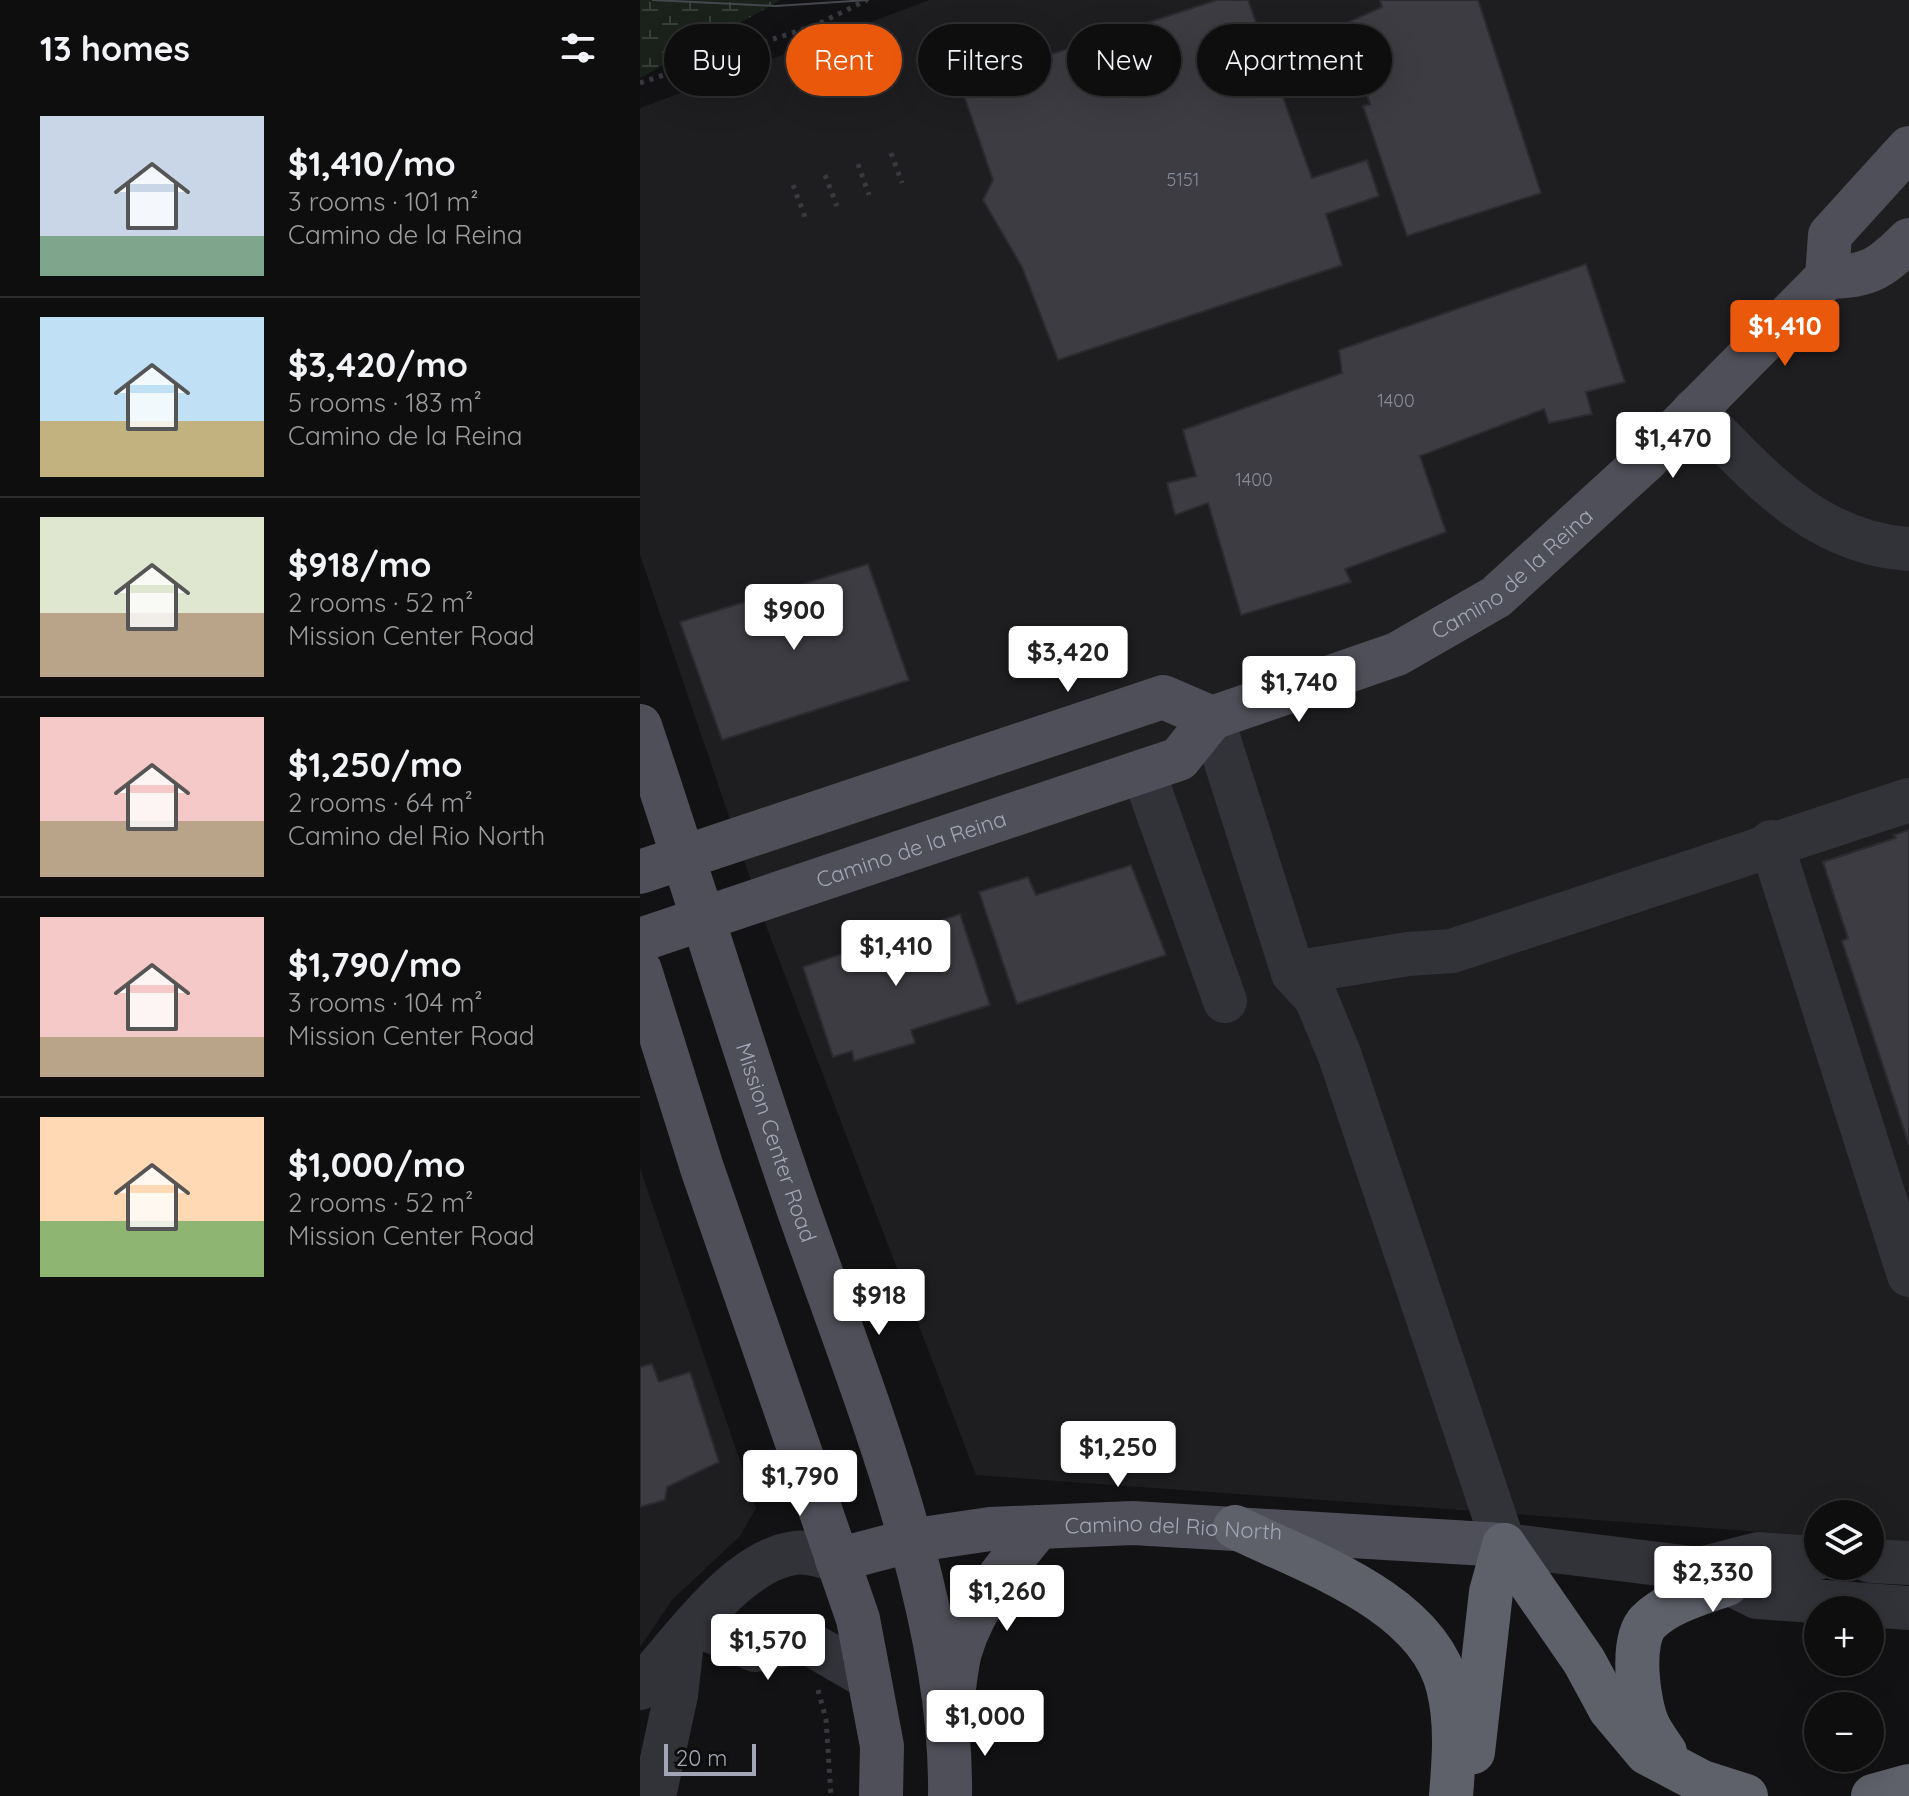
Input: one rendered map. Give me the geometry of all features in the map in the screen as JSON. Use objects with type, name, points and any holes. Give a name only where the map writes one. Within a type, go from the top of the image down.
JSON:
[{"type":"highway","points":[[1235,1527],[1354,1586],[1414,1626],[1434,1653],[1448,1684],[1453,1713],[1451,1796]]},
{"type":"highway","points":[[1504,1545],[1584,1661],[1610,1709],[1647,1753],[1702,1782],[1746,1796]]},
{"type":"highway","points":[[1464,1796],[1473,1760],[1491,1592],[1504,1545]]},
{"type":"highway","points":[[1674,1767],[1648,1724],[1638,1688],[1643,1629],[1649,1621],[1714,1576]]},
{"type":"highway","points":[[1873,1796],[1909,1786]]},
{"type":"main road","points":[[1909,148],[1830,235],[1827,277],[1854,277],[1882,267],[1909,240]]},
{"type":"main road","name":"Camino de la Reina","points":[[640,940],[1179,759],[1212,718],[1397,654],[1496,597],[1645,461],[1827,277]]},
{"type":"main road","points":[[640,872],[959,768],[1163,697],[1212,718]]},
{"type":"main road","name":"Mission Center Road","points":[[640,726],[780,1155],[886,1460],[926,1603],[951,1744],[950,1796]]},
{"type":"main road","points":[[640,970],[711,1196],[858,1619],[882,1746],[881,1796]]},
{"type":"main road","name":"Camino del Rio North","points":[[837,1560],[909,1541],[990,1529],[1133,1523],[1504,1545]]},
{"type":"main road","points":[[948,1727],[961,1650],[994,1582],[1039,1527]]},
{"type":"street","points":[[1694,410],[1773,489],[1841,535],[1877,547],[1909,549]]},
{"type":"street","points":[[1212,718],[1293,973],[1316,998],[1340,1056],[1504,1545]]},
{"type":"street","points":[[1143,771],[1225,1001]]},
{"type":"street","points":[[1293,973],[1408,954],[1452,951],[1771,842],[1909,800]]},
{"type":"street","points":[[1771,842],[1909,1275]]},
{"type":"street","name":"Camino del Rio North","points":[[1504,1545],[1714,1576],[1757,1597],[1909,1608]]},
{"type":"street","name":"Camino del Rio North","points":[[640,1688],[727,1592],[769,1560],[798,1552],[837,1560]]},
{"type":"street","name":"Camino del Rio North","points":[[1714,1576],[1758,1554],[1804,1557]]},
{"type":"street","points":[[1884,1562],[1909,1563]]},
{"type":"street","points":[[654,1796],[688,1634],[755,1650],[805,1641],[869,1678]]},
{"type":"path","points":[[640,83],[816,25],[867,0]]},
{"type":"path","points":[[891,153],[902,183]]},
{"type":"path","points":[[858,164],[869,195]]},
{"type":"path","points":[[825,175],[837,206]]},
{"type":"path","points":[[793,185],[805,217]]},
{"type":"path","points":[[817,1685],[826,1719],[831,1796]]},
{"type":"shaded area","points":[[930,0],[1909,0],[1909,1543],[1884,1541],[1884,1500],[1804,1500],[1804,1535],[976,1475],[768,931],[640,555],[640,108],[672,96],[770,96],[770,60],[786,54],[786,96],[902,96],[902,24],[866,24]]},
{"type":"shaded area","points":[[640,1168],[756,1508],[740,1536],[672,1600],[640,1647]]},
{"type":"green space","points":[[640,0],[781,0],[738,24],[664,24],[664,65],[640,78]]},
{"type":"building","points":[[1217,0],[1248,0],[1257,24],[1197,24],[1197,96],[1283,96],[1312,178],[1367,160],[1379,196],[1326,214],[1342,265],[1058,360],[1022,267],[983,200],[993,180],[964,96],[1051,96],[1051,54],[1067,49],[1067,96],[1181,96],[1181,24],[1144,24]]},
{"type":"building","points":[[1380,0],[1478,0],[1541,193],[1407,236],[1363,106],[1370,104],[1367,96],[1392,96],[1392,24],[1344,24],[1382,7]]},
{"type":"building","points":[[1586,264],[1625,382],[1586,392],[1592,414],[1549,423],[1544,409],[1420,456],[1446,532],[1345,569],[1351,582],[1241,615],[1208,503],[1175,515],[1167,483],[1196,476],[1183,430],[1342,373],[1339,350]]},
{"type":"building","points":[[868,564],[909,680],[722,740],[680,622]]},
{"type":"building","points":[[1909,830],[1909,1145],[1842,941],[1848,938],[1823,862],[1896,838],[1894,835]]},
{"type":"building","points":[[1909,830],[1909,1145],[1842,941],[1848,938],[1823,862],[1896,838],[1894,835]]},
{"type":"building","points":[[1131,865],[1166,955],[1017,1004],[979,892],[1028,877],[1036,895]]},
{"type":"building","points":[[960,914],[990,1005],[911,1030],[915,1043],[854,1061],[852,1051],[833,1057],[803,967]]},
{"type":"building","points":[[652,1364],[659,1382],[690,1372],[719,1462],[667,1487],[665,1500],[640,1507],[640,1367]]},
{"type":"tram line","points":[[653,0],[776,6],[868,0]]}]
